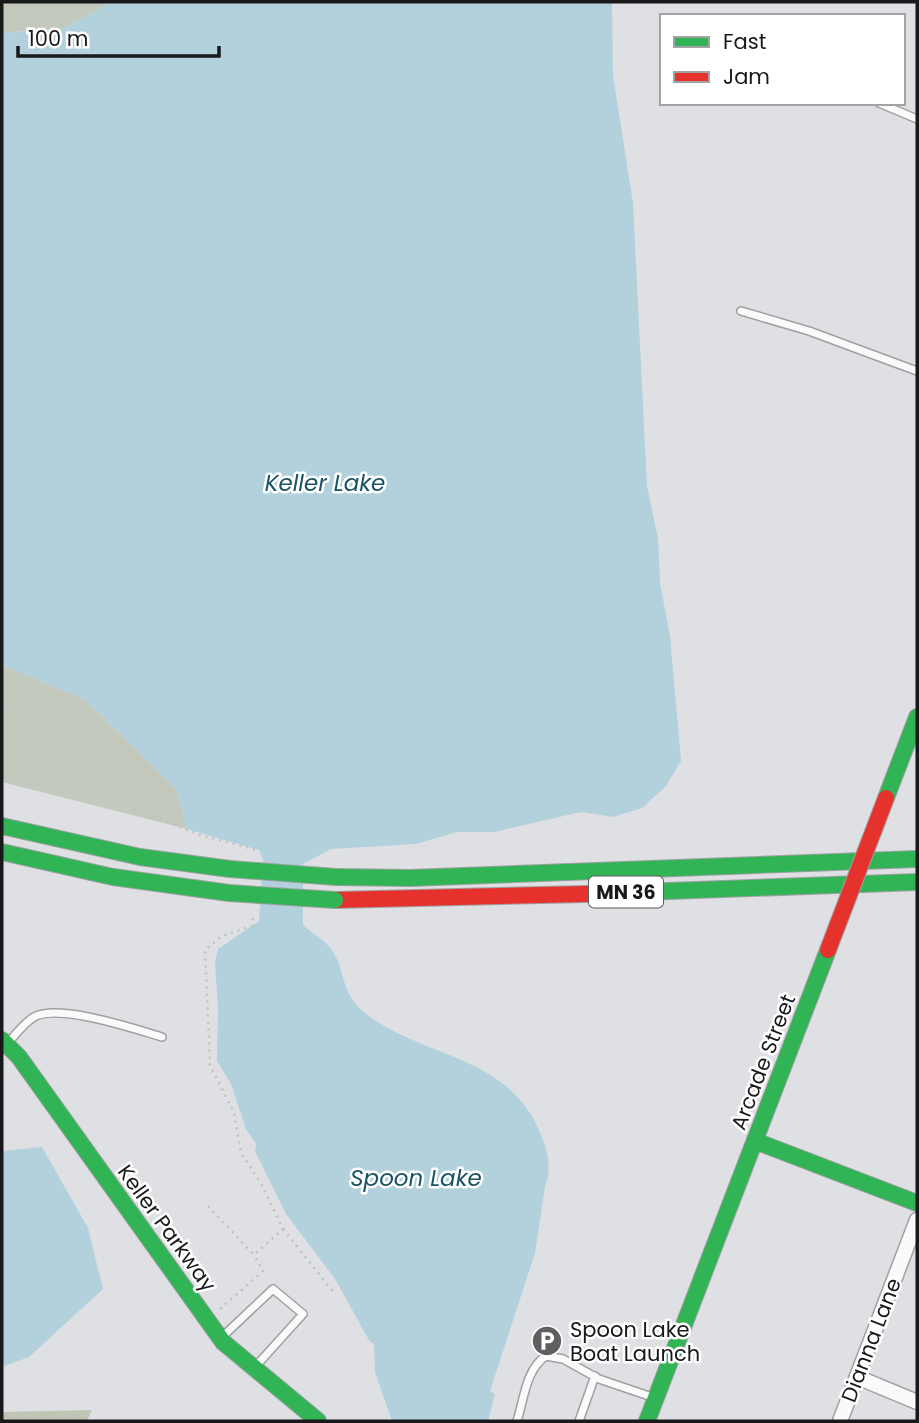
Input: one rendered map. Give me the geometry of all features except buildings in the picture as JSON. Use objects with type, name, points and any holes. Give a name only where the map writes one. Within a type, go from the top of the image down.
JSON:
[{"type":"main road","name":"Arcade Street","points":[[647,1421],[917,717]]},
{"type":"main road","name":"MN 36","points":[[2,826],[140,857],[230,869],[336,877],[410,878],[917,859]]},
{"type":"main road","name":"MN 36","points":[[2,852],[113,877],[229,893],[335,900],[412,901],[917,881]]},
{"type":"main road","name":"Keller Parkway","points":[[4,1042],[221,1339],[318,1421]]},
{"type":"main road","points":[[755,1140],[917,1203]]},
{"type":"street","name":"Dianna Lane","points":[[840,1421],[917,1220]]},
{"type":"street","points":[[857,1377],[917,1402]]},
{"type":"lane","points":[[884,105],[917,119]]},
{"type":"lane","points":[[741,311],[808,331],[917,371]]},
{"type":"lane","points":[[4,1042],[36,1016],[56,1013],[114,1023],[162,1037]]},
{"type":"lane","points":[[221,1339],[273,1289],[303,1314],[255,1367]]},
{"type":"lane","points":[[517,1421],[530,1372],[536,1362],[546,1356],[563,1359],[595,1376],[656,1398]]},
{"type":"lane","points":[[579,1421],[595,1376]]},
{"type":"path","points":[[2,698],[32,731],[26,766],[200,835],[257,850],[258,858]]},
{"type":"path","points":[[252,926],[222,936],[205,950],[210,1065],[234,1112],[241,1153],[262,1185],[283,1229],[335,1294]]},
{"type":"path","points":[[208,1206],[254,1255],[263,1271],[219,1309],[225,1314]]},
{"type":"path","points":[[254,1255],[283,1229]]},
{"type":"shaded area","points":[[2,2],[112,2],[64,28],[2,33]]},
{"type":"shaded area","points":[[2,665],[86,700],[177,790],[187,829],[2,782]]},
{"type":"green space","points":[[92,1410],[87,1421],[2,1421],[2,1412]]},
{"type":"water","name":"Keller Lake","points":[[112,2],[612,2],[613,75],[633,203],[647,486],[658,539],[660,583],[670,636],[681,761],[666,786],[642,808],[613,817],[581,812],[494,832],[457,832],[416,844],[331,849],[303,864],[303,925],[336,956],[347,989],[357,1006],[389,1029],[464,1061],[508,1088],[527,1108],[543,1141],[548,1173],[535,1253],[490,1391],[495,1394],[488,1421],[392,1421],[375,1372],[374,1344],[370,1342],[335,1279],[286,1214],[255,1151],[256,1144],[246,1129],[231,1084],[217,1061],[218,1007],[215,963],[218,949],[259,921],[263,859],[259,850],[187,829],[177,790],[86,700],[2,665],[2,33],[64,28]]},
{"type":"water","points":[[42,1147],[88,1228],[103,1289],[29,1357],[2,1367],[2,1151]]},
{"type":"traffic: fast","points":[[886,798],[917,717]]},
{"type":"traffic: fast","points":[[2,826],[140,857],[230,869]]},
{"type":"traffic: fast","points":[[2,852],[113,877],[229,893]]},
{"type":"traffic: fast","points":[[336,877],[410,878],[917,859]]},
{"type":"traffic: fast","points":[[230,869],[336,877]]},
{"type":"traffic: fast","points":[[586,894],[917,882]]},
{"type":"traffic: fast","points":[[229,893],[335,900]]},
{"type":"traffic: fast","points":[[647,1421],[828,950]]},
{"type":"traffic: fast","points":[[2,1040],[19,1057],[223,1342],[318,1421]]},
{"type":"traffic: fast","points":[[755,1141],[917,1203]]},
{"type":"traffic: jam","points":[[828,950],[886,798]]},
{"type":"traffic: jam","points":[[335,900],[586,894]]},
{"type":"place","name":"Spoon Lake Boat Launch","points":[[547,1341]]},
{"type":"water label","name":"Spoon Lake","points":[[416,1178]]}]
